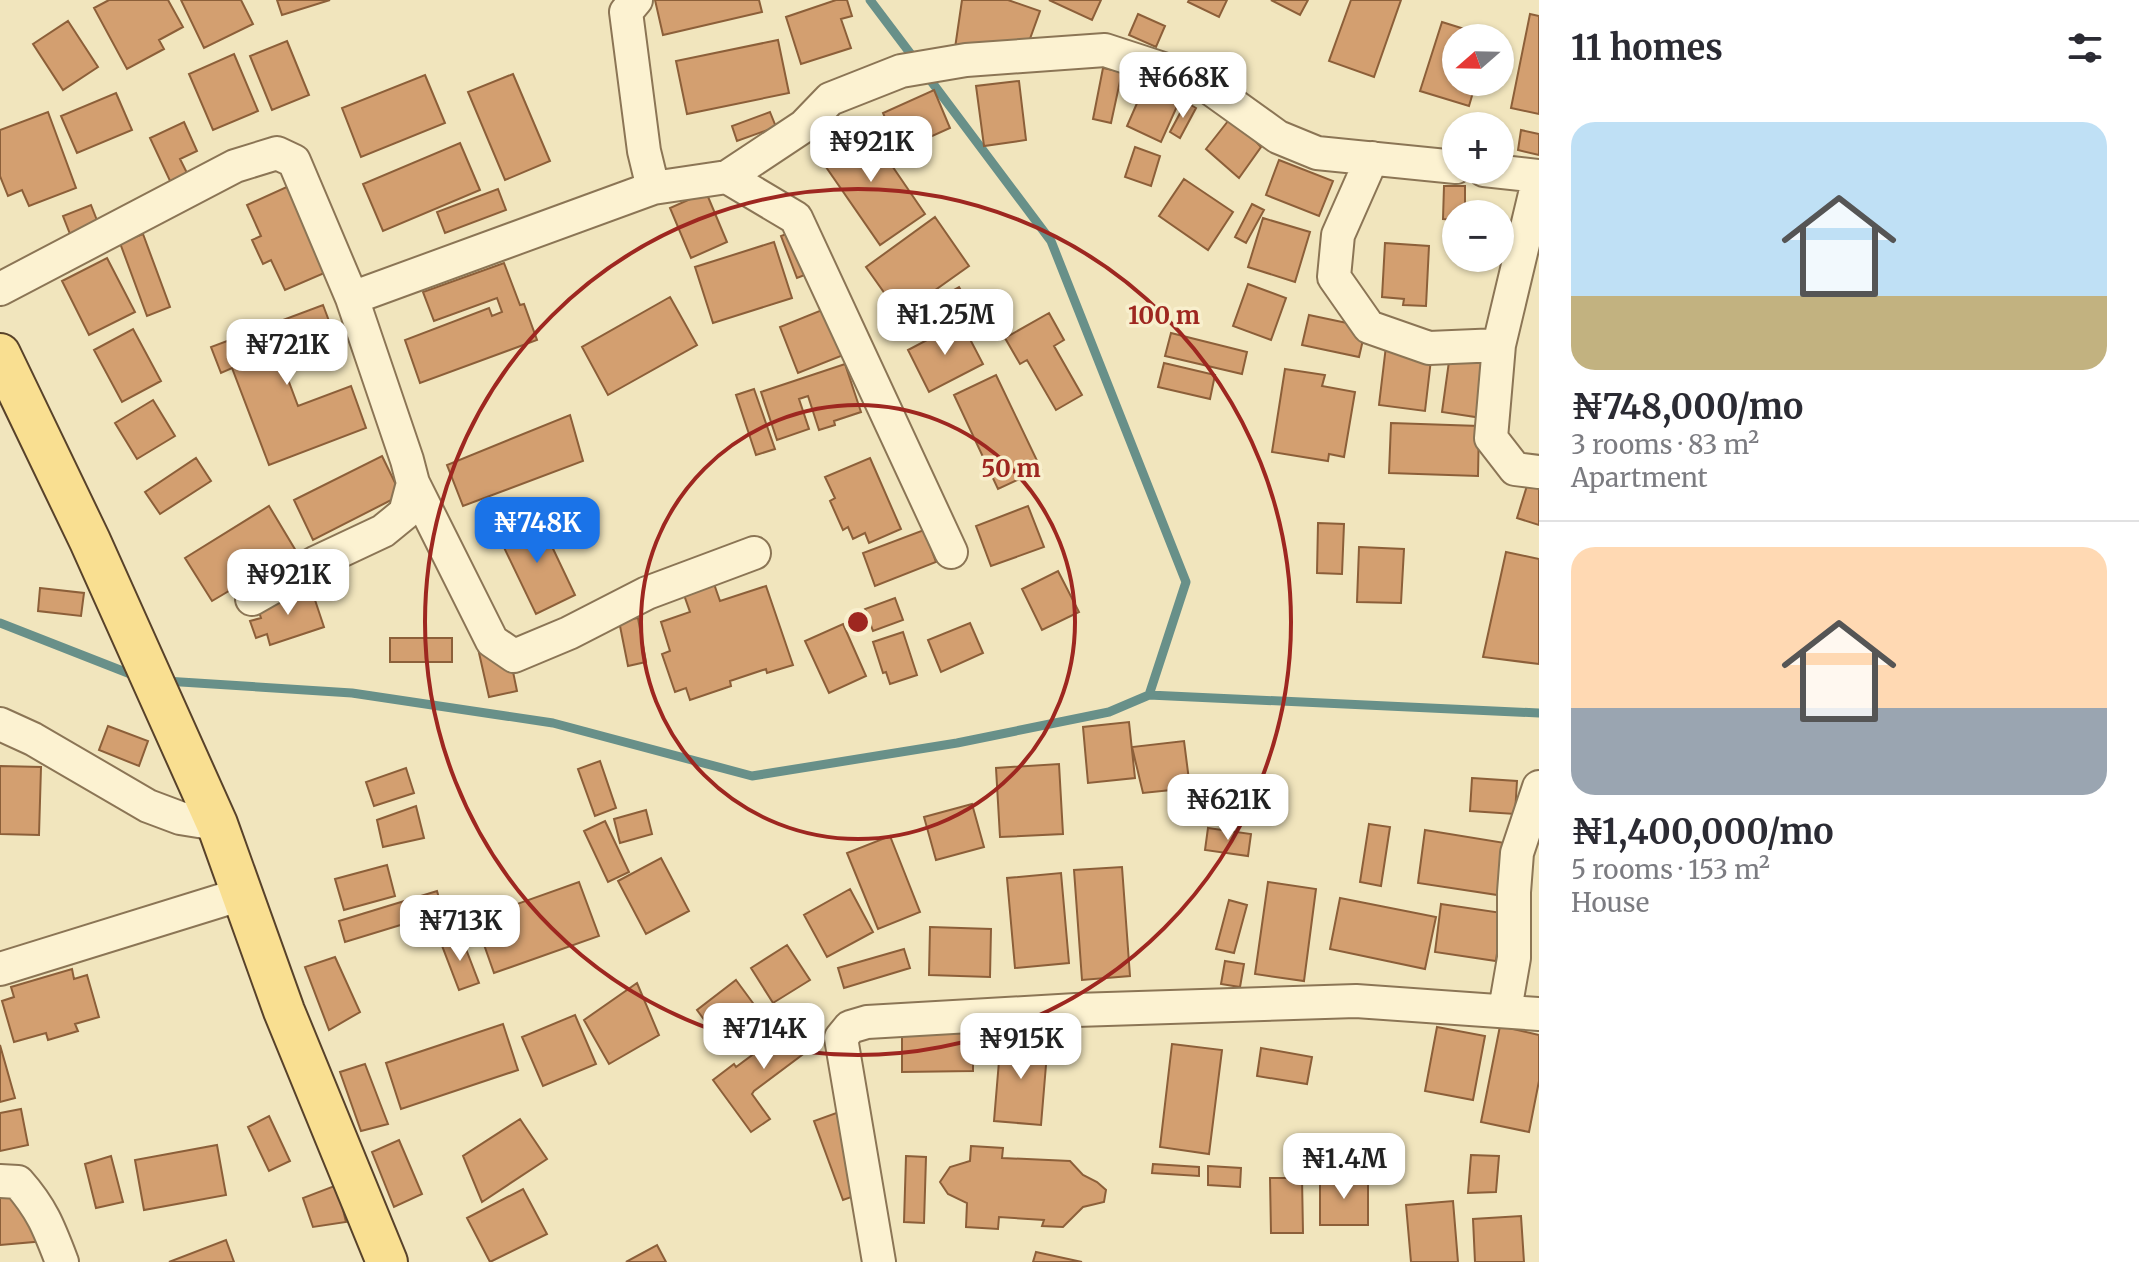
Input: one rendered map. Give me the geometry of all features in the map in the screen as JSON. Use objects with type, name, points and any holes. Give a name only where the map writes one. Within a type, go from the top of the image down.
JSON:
[{"type":"main road","points":[[0,354],[90,541],[217,824],[284,1011],[387,1262]]},
{"type":"street","points":[[636,0],[626,12],[644,151],[653,188]]},
{"type":"street","points":[[352,298],[653,188],[727,177],[804,126],[830,99],[901,71],[966,60],[1105,50],[1200,81],[1278,137],[1317,153],[1442,166]]},
{"type":"street","points":[[0,289],[235,166],[277,153],[294,161],[352,298],[413,483],[492,641],[514,656],[569,633],[647,593],[754,553]]},
{"type":"street","points":[[1372,158],[1338,235],[1334,277],[1369,327],[1429,348],[1499,345]]},
{"type":"street","points":[[1514,173],[1539,176],[1499,345],[1491,438],[1515,469],[1539,472]]},
{"type":"street","points":[[727,177],[796,218],[951,552]]},
{"type":"street","points":[[252,599],[317,562],[383,531],[405,513],[413,483]]},
{"type":"street","points":[[0,724],[33,739],[148,806],[180,818],[217,824]]},
{"type":"street","points":[[1505,1010],[1514,958],[1517,853],[1539,787]]},
{"type":"street","points":[[0,969],[242,894]]},
{"type":"street","points":[[879,1262],[841,1038],[850,1027],[867,1022],[1076,1010],[1356,1001],[1539,1014]]},
{"type":"street","points":[[0,1181],[18,1182],[37,1203],[62,1262]]},
{"type":"building","points":[[109,0],[168,0],[183,27],[159,40],[164,49],[127,69],[94,8]]},
{"type":"building","points":[[181,0],[241,0],[253,24],[204,48]]},
{"type":"building","points":[[277,0],[330,0],[282,15]]},
{"type":"building","points":[[655,0],[759,0],[762,12],[663,35]]},
{"type":"building","points":[[836,0],[847,0],[852,16],[841,19],[851,48],[801,64],[786,17]]},
{"type":"building","points":[[962,0],[1008,0],[1040,11],[1027,47],[955,48]]},
{"type":"building","points":[[1049,0],[1101,0],[1092,20]]},
{"type":"building","points":[[1189,0],[1227,0],[1219,17]]},
{"type":"building","points":[[1271,0],[1308,0],[1300,15]]},
{"type":"building","points":[[1351,0],[1401,0],[1374,77],[1329,61]]},
{"type":"building","points":[[1138,14],[1165,26],[1156,47],[1129,35]]},
{"type":"building","points":[[1530,14],[1539,16],[1539,114],[1511,108]]},
{"type":"building","points":[[68,21],[98,67],[63,90],[33,44]]},
{"type":"building","points":[[1442,22],[1448,24],[1442,24],[1442,96],[1472,96],[1469,106],[1420,91]]},
{"type":"building","points":[[778,40],[789,93],[687,114],[676,61]]},
{"type":"building","points":[[287,41],[309,95],[272,110],[250,56]]},
{"type":"building","points":[[234,54],[258,111],[213,130],[189,74]]},
{"type":"building","points":[[1103,68],[1122,72],[1111,123],[1093,119]]},
{"type":"building","points":[[513,74],[550,161],[505,180],[468,92]]},
{"type":"building","points":[[425,75],[445,123],[361,157],[342,108]]},
{"type":"building","points":[[1148,78],[1183,93],[1161,142],[1127,126]]},
{"type":"building","points":[[1019,81],[1026,140],[984,146],[976,86]]},
{"type":"building","points":[[934,90],[950,128],[899,151],[883,113]]},
{"type":"building","points":[[116,93],[132,130],[77,153],[61,116]]},
{"type":"building","points":[[1186,102],[1196,108],[1180,138],[1170,132]]},
{"type":"building","points":[[48,112],[76,188],[29,206],[22,190],[8,196],[0,176],[0,130]]},
{"type":"building","points":[[770,112],[776,127],[737,141],[732,126]]},
{"type":"building","points":[[1232,116],[1261,147],[1239,178],[1206,149]]},
{"type":"building","points":[[184,122],[197,151],[180,159],[188,175],[171,183],[150,138]]},
{"type":"building","points":[[862,122],[925,214],[880,245],[817,154]]},
{"type":"building","points":[[1521,130],[1539,134],[1539,155],[1518,150]]},
{"type":"building","points":[[460,143],[480,190],[383,231],[363,184]]},
{"type":"building","points":[[1135,147],[1160,156],[1151,186],[1125,177]]},
{"type":"building","points":[[1279,160],[1333,181],[1319,216],[1266,195]]},
{"type":"building","points":[[1184,179],[1233,212],[1208,250],[1159,216]]},
{"type":"building","points":[[291,185],[329,271],[285,290],[271,260],[263,264],[252,240],[261,236],[247,205]]},
{"type":"building","points":[[1444,186],[1465,186],[1465,200],[1444,200]]},
{"type":"building","points":[[498,189],[506,210],[445,233],[437,212]]},
{"type":"building","points":[[706,192],[727,242],[691,258],[670,208]]},
{"type":"building","points":[[1252,204],[1264,210],[1246,243],[1235,237]]},
{"type":"building","points":[[91,205],[98,223],[70,234],[63,216]]},
{"type":"building","points":[[935,217],[969,266],[900,315],[866,267]]},
{"type":"building","points":[[1263,218],[1310,232],[1295,282],[1248,267]]},
{"type":"building","points":[[799,229],[815,271],[797,278],[781,236]]},
{"type":"building","points":[[143,234],[170,307],[147,316],[120,243]]},
{"type":"building","points":[[774,242],[792,298],[713,323],[695,267]]},
{"type":"building","points":[[1385,243],[1429,246],[1426,306],[1403,305],[1404,299],[1382,297]]},
{"type":"building","points":[[107,258],[135,312],[89,335],[62,281]]},
{"type":"building","points":[[504,263],[537,340],[420,383],[405,340],[489,308],[492,316],[502,312],[497,298],[434,321],[423,292]]},
{"type":"building","points":[[1248,284],[1286,298],[1271,340],[1233,326]]},
{"type":"building","points":[[959,287],[969,305],[929,327],[920,309]]},
{"type":"building","points":[[670,297],[697,345],[608,395],[582,347]]},
{"type":"building","points":[[323,305],[335,337],[280,358],[298,406],[351,386],[366,428],[269,465],[232,368],[221,373],[211,347]]},
{"type":"building","points":[[827,308],[846,354],[798,373],[780,327]]},
{"type":"building","points":[[1049,313],[1064,340],[1054,346],[1082,395],[1056,410],[1027,360],[1020,364],[1005,338]]},
{"type":"building","points":[[1309,315],[1366,327],[1359,357],[1302,345]]},
{"type":"building","points":[[961,322],[983,364],[929,392],[908,350]]},
{"type":"building","points":[[133,329],[161,381],[122,402],[94,350]]},
{"type":"building","points":[[1171,333],[1247,352],[1242,374],[1165,356]]},
{"type":"building","points":[[1386,346],[1432,351],[1425,411],[1379,405]]},
{"type":"building","points":[[1450,354],[1490,359],[1482,418],[1442,412]]},
{"type":"building","points":[[1164,363],[1215,375],[1210,399],[1158,387]]},
{"type":"building","points":[[845,364],[861,412],[819,430],[808,396],[799,399],[809,429],[777,440],[761,392]]},
{"type":"building","points":[[1285,369],[1325,375],[1322,386],[1355,392],[1344,457],[1329,454],[1328,461],[1272,452]]},
{"type":"building","points":[[996,375],[1041,469],[998,489],[954,395]]},
{"type":"building","points":[[754,389],[775,449],[756,455],[736,395]]},
{"type":"building","points":[[153,400],[175,436],[137,459],[115,423]]},
{"type":"building","points":[[570,415],[583,461],[463,506],[447,465]]},
{"type":"building","points":[[1391,423],[1479,426],[1478,476],[1389,473]]},
{"type":"building","points":[[382,456],[401,495],[313,540],[294,500]]},
{"type":"building","points":[[196,458],[211,481],[160,514],[145,492]]},
{"type":"building","points":[[870,458],[901,529],[869,543],[865,533],[853,539],[848,527],[843,530],[830,501],[835,498],[825,477]]},
{"type":"building","points":[[1530,476],[1539,479],[1539,525],[1517,518]]},
{"type":"building","points":[[269,506],[296,551],[212,601],[185,558]]},
{"type":"building","points":[[1028,506],[1044,547],[991,566],[976,526]]},
{"type":"building","points":[[537,515],[575,595],[536,614],[498,535]]},
{"type":"building","points":[[1318,523],[1344,524],[1342,574],[1317,573]]},
{"type":"building","points":[[924,530],[936,562],[875,586],[863,553]]},
{"type":"building","points":[[1359,547],[1404,549],[1401,603],[1357,602]]},
{"type":"building","points":[[1506,552],[1539,559],[1539,664],[1483,657]]},
{"type":"building","points":[[1058,571],[1079,612],[1042,630],[1022,589]]},
{"type":"building","points":[[713,581],[720,601],[766,586],[793,665],[767,673],[766,669],[730,681],[731,686],[690,700],[686,688],[675,692],[662,654],[670,651],[661,622],[690,612],[683,592]]},
{"type":"building","points":[[40,588],[84,593],[81,616],[38,611]]},
{"type":"building","points":[[311,588],[324,627],[270,645],[267,634],[256,638],[250,621],[261,618],[257,606]]},
{"type":"building","points":[[895,598],[903,620],[873,631],[865,609]]},
{"type":"building","points":[[638,618],[646,662],[628,666],[619,621]]},
{"type":"building","points":[[970,623],[983,653],[941,672],[928,640]]},
{"type":"building","points":[[843,624],[866,676],[829,693],[805,641]]},
{"type":"building","points":[[903,632],[917,675],[890,684],[873,642]]},
{"type":"building","points":[[390,638],[452,638],[452,662],[390,662]]},
{"type":"building","points":[[506,638],[517,691],[489,697],[477,644]]},
{"type":"building","points":[[1129,722],[1135,778],[1088,783],[1083,727]]},
{"type":"building","points":[[108,726],[148,741],[139,766],[99,750]]},
{"type":"building","points":[[1184,741],[1190,788],[1143,793],[1132,747]]},
{"type":"building","points":[[600,761],[616,808],[595,816],[578,769]]},
{"type":"building","points":[[1059,764],[1063,834],[1000,837],[996,768]]},
{"type":"building","points":[[0,766],[41,767],[39,835],[0,834]]},
{"type":"building","points":[[406,768],[414,793],[374,806],[366,782]]},
{"type":"building","points":[[1472,778],[1517,781],[1515,814],[1470,811]]},
{"type":"building","points":[[972,804],[984,847],[936,860],[924,817]]},
{"type":"building","points":[[416,806],[424,838],[383,847],[377,820]]},
{"type":"building","points":[[646,810],[652,834],[620,843],[614,819]]},
{"type":"building","points":[[605,821],[629,872],[608,882],[584,831]]},
{"type":"building","points":[[1369,824],[1390,827],[1381,886],[1360,882]]},
{"type":"building","points":[[1208,828],[1251,834],[1248,856],[1205,850]]},
{"type":"building","points":[[1425,830],[1511,844],[1504,896],[1418,883]]},
{"type":"building","points":[[890,836],[920,912],[878,929],[847,853]]},
{"type":"building","points":[[661,858],[689,911],[646,934],[618,881]]},
{"type":"building","points":[[387,865],[395,896],[344,910],[335,879]]},
{"type":"building","points":[[1122,867],[1130,976],[1082,980],[1074,870]]},
{"type":"building","points":[[1061,873],[1069,963],[1015,968],[1007,878]]},
{"type":"building","points":[[579,882],[599,936],[494,973],[475,919]]},
{"type":"building","points":[[1268,882],[1316,889],[1304,981],[1255,974]]},
{"type":"building","points":[[850,889],[873,932],[827,957],[804,915]]},
{"type":"building","points":[[437,891],[443,912],[345,942],[339,921]]},
{"type":"building","points":[[1340,898],[1436,917],[1425,969],[1330,949]]},
{"type":"building","points":[[1229,900],[1247,905],[1234,953],[1216,949]]},
{"type":"building","points":[[1441,904],[1502,913],[1496,961],[1435,952]]},
{"type":"building","points":[[930,927],[991,929],[990,977],[929,975]]},
{"type":"building","points":[[461,936],[479,983],[459,990],[441,943]]},
{"type":"building","points":[[787,945],[810,980],[773,1003],[751,968]]},
{"type":"building","points":[[904,949],[910,968],[844,988],[838,968]]},
{"type":"building","points":[[335,957],[360,1012],[329,1030],[305,967]]},
{"type":"building","points":[[1225,961],[1244,964],[1240,987],[1221,984]]},
{"type":"building","points":[[72,969],[74,979],[87,975],[99,1017],[75,1024],[78,1031],[48,1040],[46,1033],[14,1042],[2,1001],[14,997],[11,987]]},
{"type":"building","points":[[736,980],[761,1014],[722,1044],[697,1010]]},
{"type":"building","points":[[637,983],[659,1035],[609,1064],[584,1020]]},
{"type":"building","points":[[575,1015],[596,1064],[543,1086],[522,1037]]},
{"type":"building","points":[[805,1016],[822,1040],[754,1091],[752,1094],[770,1119],[751,1132],[713,1080],[734,1064],[736,1067]]},
{"type":"building","points":[[503,1024],[518,1070],[401,1109],[386,1063]]},
{"type":"building","points":[[1500,1026],[1539,1035],[1539,1081],[1529,1132],[1481,1122]]},
{"type":"building","points":[[1437,1027],[1485,1036],[1473,1100],[1425,1091]]},
{"type":"building","points":[[973,1031],[973,1071],[902,1072],[902,1032]]},
{"type":"building","points":[[1001,1037],[1048,1041],[1041,1125],[994,1121]]},
{"type":"building","points":[[1172,1044],[1222,1050],[1209,1154],[1160,1147]]},
{"type":"building","points":[[0,1045],[15,1098],[0,1102]]},
{"type":"building","points":[[1261,1048],[1312,1057],[1307,1084],[1257,1076]]},
{"type":"building","points":[[365,1064],[388,1124],[361,1131],[340,1072]]},
{"type":"building","points":[[853,1107],[882,1186],[843,1200],[814,1121]]},
{"type":"building","points":[[21,1109],[28,1145],[0,1151],[0,1113]]},
{"type":"building","points":[[269,1116],[290,1161],[269,1171],[248,1127]]},
{"type":"building","points":[[520,1119],[547,1159],[482,1202],[463,1156]]},
{"type":"building","points":[[399,1140],[422,1194],[394,1207],[372,1152]]},
{"type":"building","points":[[217,1145],[226,1195],[144,1210],[135,1160]]},
{"type":"building","points":[[971,1146],[1003,1148],[1002,1158],[1070,1161],[1083,1175],[1106,1190],[1104,1202],[1083,1207],[1063,1227],[1042,1226],[1044,1220],[999,1217],[998,1229],[966,1227],[967,1203],[948,1194],[940,1182],[950,1167],[970,1161]]},
{"type":"building","points":[[1471,1155],[1499,1156],[1496,1192],[1468,1193]]},
{"type":"building","points":[[111,1156],[123,1202],[96,1208],[85,1164]]},
{"type":"building","points":[[906,1156],[926,1157],[924,1223],[904,1222]]},
{"type":"building","points":[[1153,1164],[1199,1167],[1199,1176],[1152,1173]]},
{"type":"building","points":[[1208,1166],[1241,1168],[1240,1187],[1208,1185]]},
{"type":"building","points":[[1368,1176],[1368,1225],[1320,1225],[1320,1177]]},
{"type":"building","points":[[1270,1178],[1302,1178],[1303,1233],[1271,1233]]},
{"type":"building","points":[[337,1185],[346,1222],[313,1227],[303,1198]]},
{"type":"building","points":[[523,1189],[547,1234],[490,1262],[467,1218]]},
{"type":"building","points":[[41,1193],[45,1241],[0,1245],[0,1197]]},
{"type":"building","points":[[1453,1201],[1458,1262],[1411,1262],[1406,1205]]},
{"type":"building","points":[[1521,1216],[1524,1262],[1475,1262],[1473,1219]]},
{"type":"building","points":[[226,1240],[234,1262],[169,1262]]},
{"type":"building","points":[[657,1245],[666,1262],[626,1262]]},
{"type":"building","points":[[1036,1252],[1082,1262],[1033,1262]]},
{"type":"waterway","points":[[870,0],[916,61]]},
{"type":"waterway","points":[[925,73],[1051,241],[1186,582],[1149,695],[1539,713]]},
{"type":"waterway","points":[[0,623],[138,677]]},
{"type":"waterway","points":[[165,681],[352,693],[553,723],[752,776],[957,743],[1109,712],[1149,695]]}]
